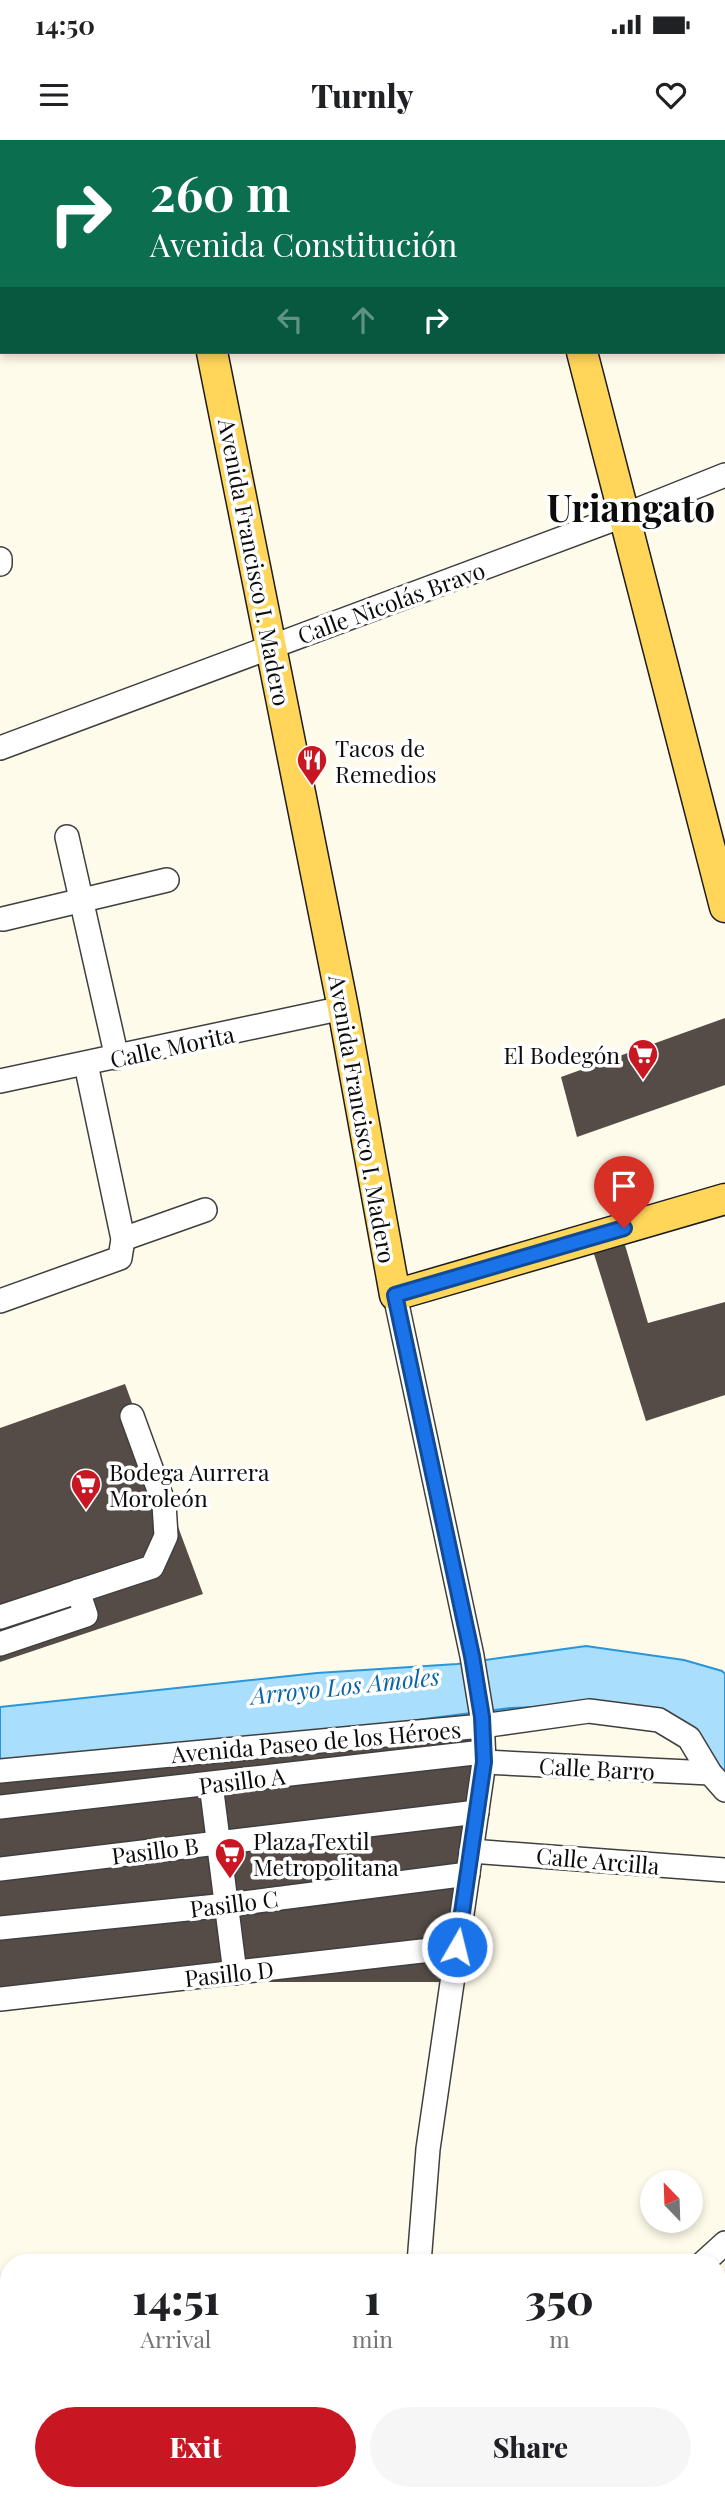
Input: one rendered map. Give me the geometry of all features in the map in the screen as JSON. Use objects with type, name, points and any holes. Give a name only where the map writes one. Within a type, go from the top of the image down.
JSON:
[{"type":"main road","name":"Avenida Francisco I. Madero","points":[[212,354],[343,1008],[395,1295]]},
{"type":"main road","points":[[583,354],[721,873],[725,907]]},
{"type":"main road","points":[[395,1295],[725,1199]]},
{"type":"street","name":"Calle Nicolás Bravo","points":[[0,748],[625,515],[725,475]]},
{"type":"street","points":[[66,837],[117,1058]]},
{"type":"street","points":[[3,919],[167,880]]},
{"type":"street","name":"Calle Morita","points":[[0,1082],[343,1008]]},
{"type":"street","points":[[0,1301],[120,1258],[123,1239],[86,1064]]},
{"type":"street","points":[[123,1239],[205,1210]]},
{"type":"street","name":"Avenida Francisco I. Madero","points":[[395,1295],[472,1656],[482,1721],[484,1757],[428,2149],[420,2254]]},
{"type":"street","points":[[0,1617],[152,1567],[166,1536],[164,1504],[131,1416]]},
{"type":"street","points":[[0,1644],[86,1615],[78,1591]]},
{"type":"street","name":"Avenida Paseo de los Héroes","points":[[0,1771],[590,1711],[659,1720],[689,1738],[717,1782]]},
{"type":"street","name":"Calle Barro","points":[[484,1757],[717,1782]]},
{"type":"street","name":"Pasillo A","points":[[0,1807],[484,1757]]},
{"type":"street","points":[[211,1784],[235,1972]]},
{"type":"street","name":"Pasillo B","points":[[0,1869],[477,1812]]},
{"type":"street","name":"Calle Arcilla","points":[[471,1851],[725,1870]]},
{"type":"street","name":"Pasillo C","points":[[0,1928],[227,1905],[468,1874]]},
{"type":"street","points":[[0,2015],[456,1954]]},
{"type":"street","name":"Pasillo D","points":[[0,1999],[235,1972],[456,1954]]},
{"type":"water","name":"Arroyo Los Amoles","points":[[586,1646],[684,1660],[725,1674],[725,1785],[692,1736],[589,1705],[511,1708],[409,1721],[307,1740],[0,1768],[0,1707],[317,1673],[457,1664]]},
{"type":"building","name":"El Bodegón","points":[[725,1018],[725,1085],[577,1137],[561,1077]]},
{"type":"building","points":[[625,1245],[648,1323],[725,1302],[725,1395],[646,1421],[594,1254]]},
{"type":"building","name":"Bodega Aurrera Moroleón","points":[[125,1384],[203,1594],[0,1662],[0,1428]]},
{"type":"building","name":"Plaza Textil Metropolitana","points":[[479,1734],[444,1982],[97,1982],[0,1994],[0,1778]]},
{"type":"place","name":"Tacos de Remedios","points":[[312,787]]},
{"type":"place","name":"El Bodegón","points":[[643,1081]]},
{"type":"place","name":"Bodega Aurrera Moroleón","points":[[86,1511]]},
{"type":"place","name":"Plaza Textil Metropolitana","points":[[230,1880]]},
{"type":"district","name":"Uriangato","points":[[631,506]]},
{"type":"route","points":[[457,1947],[484,1762],[482,1717],[472,1656],[395,1295],[624,1228]]}]
